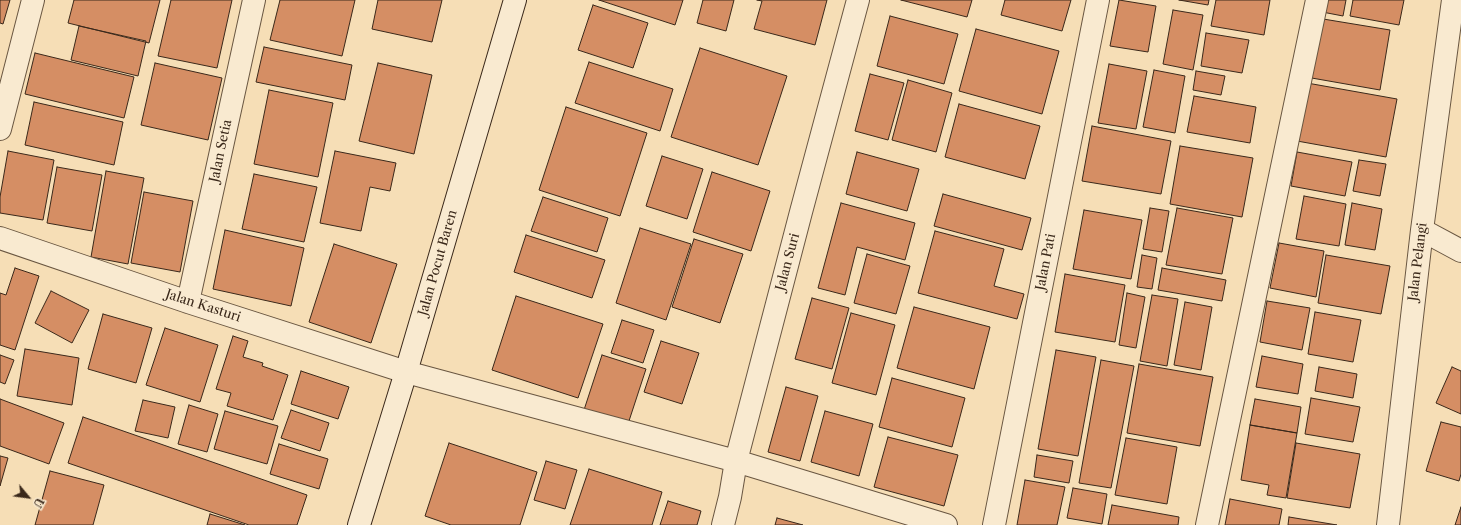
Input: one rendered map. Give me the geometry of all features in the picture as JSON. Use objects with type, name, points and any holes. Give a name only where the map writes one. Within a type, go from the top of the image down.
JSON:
[{"type":"street","points":[[0,129],[33,0]]},
{"type":"street","name":"Jalan Setia","points":[[188,302],[254,0]]},
{"type":"street","name":"Jalan Pocut Baren","points":[[359,525],[406,372],[515,0]]},
{"type":"street","name":"Jalan Suri","points":[[723,525],[730,497],[736,461],[858,0]]},
{"type":"street","name":"Jalan Pati","points":[[994,525],[1098,0]]},
{"type":"street","points":[[1207,525],[1317,0]]},
{"type":"street","name":"Jalan Pelangi","points":[[1388,525],[1422,230],[1453,0]]},
{"type":"street","points":[[1422,230],[1461,251]]},
{"type":"street","name":"Jalan Kasturi","points":[[0,238],[188,302],[406,372],[736,461],[946,525]]},
{"type":"building","points":[[0,0],[10,0],[3,24],[0,23]]},
{"type":"building","points":[[74,0],[160,0],[149,43],[68,23]]},
{"type":"building","points":[[171,0],[232,0],[217,68],[158,56]]},
{"type":"building","points":[[280,0],[355,0],[342,56],[270,40]]},
{"type":"building","points":[[378,0],[442,0],[432,42],[372,29]]},
{"type":"building","points":[[599,0],[683,0],[675,25]]},
{"type":"building","points":[[703,0],[734,0],[726,31],[697,23]]},
{"type":"building","points":[[757,0],[827,0],[815,45],[754,29],[762,1]]},
{"type":"building","points":[[901,0],[972,0],[967,17]]},
{"type":"building","points":[[1005,0],[1071,0],[1062,31],[1001,15]]},
{"type":"building","points":[[1119,0],[1156,6],[1148,52],[1110,46]]},
{"type":"building","points":[[1179,0],[1209,0],[1208,5]]},
{"type":"building","points":[[1216,0],[1270,0],[1264,35],[1211,26]]},
{"type":"building","points":[[1320,0],[1346,0],[1343,16],[1317,11]]},
{"type":"building","points":[[1353,0],[1404,0],[1399,25],[1350,16]]},
{"type":"building","points":[[593,5],[648,23],[633,68],[578,50]]},
{"type":"building","points":[[1173,10],[1203,15],[1193,70],[1163,64]]},
{"type":"building","points":[[890,16],[958,34],[944,84],[877,66]]},
{"type":"building","points":[[1317,18],[1390,30],[1380,90],[1306,77]]},
{"type":"building","points":[[79,26],[146,41],[138,76],[71,60]]},
{"type":"building","points":[[976,29],[1059,51],[1042,114],[959,91]]},
{"type":"building","points":[[1206,33],[1249,40],[1242,73],[1201,66]]},
{"type":"building","points":[[264,47],[352,65],[345,100],[256,82]]},
{"type":"building","points":[[700,48],[787,76],[758,165],[671,137]]},
{"type":"building","points":[[35,53],[134,77],[124,118],[25,94]]},
{"type":"building","points":[[589,62],[673,89],[660,131],[575,103]]},
{"type":"building","points":[[155,63],[222,78],[208,140],[141,125]]},
{"type":"building","points":[[378,63],[432,75],[414,154],[359,141]]},
{"type":"building","points":[[1109,64],[1147,71],[1136,129],[1098,123]]},
{"type":"building","points":[[1154,70],[1185,76],[1175,133],[1143,127]]},
{"type":"building","points":[[1196,71],[1225,76],[1221,95],[1193,90]]},
{"type":"building","points":[[870,74],[904,83],[888,140],[855,131]]},
{"type":"building","points":[[908,80],[952,93],[936,152],[892,140]]},
{"type":"building","points":[[1307,83],[1397,99],[1386,157],[1297,141]]},
{"type":"building","points":[[269,90],[333,103],[318,177],[254,164]]},
{"type":"building","points":[[1194,96],[1256,107],[1250,143],[1187,132]]},
{"type":"building","points":[[34,102],[123,122],[114,165],[25,145]]},
{"type":"building","points":[[959,104],[1040,126],[1025,179],[945,157]]},
{"type":"building","points":[[566,107],[647,133],[620,216],[539,190]]},
{"type":"building","points":[[1092,126],[1171,141],[1161,194],[1082,181]]},
{"type":"building","points":[[1180,146],[1253,158],[1242,217],[1170,204]]},
{"type":"building","points":[[8,151],[54,160],[43,220],[0,213],[0,197]]},
{"type":"building","points":[[335,151],[396,163],[390,191],[370,187],[361,231],[320,223]]},
{"type":"building","points":[[857,152],[919,169],[907,211],[846,194]]},
{"type":"building","points":[[1297,152],[1352,162],[1345,196],[1291,186]]},
{"type":"building","points":[[662,156],[703,169],[687,219],[646,206]]},
{"type":"building","points":[[1359,160],[1386,164],[1380,196],[1353,191]]},
{"type":"building","points":[[57,167],[102,175],[92,231],[47,223]]},
{"type":"building","points":[[106,171],[144,178],[128,264],[91,257]]},
{"type":"building","points":[[712,172],[770,191],[751,251],[693,232]]},
{"type":"building","points":[[254,174],[317,187],[304,242],[242,229]]},
{"type":"building","points":[[144,192],[193,201],[180,272],[131,263]]},
{"type":"building","points":[[943,194],[1031,218],[1022,250],[934,226]]},
{"type":"building","points":[[1304,196],[1346,204],[1339,246],[1296,239]]},
{"type":"building","points":[[543,197],[608,218],[597,252],[531,231]]},
{"type":"building","points":[[841,203],[915,223],[905,260],[857,247],[845,295],[818,288]]},
{"type":"building","points":[[1352,203],[1382,209],[1375,250],[1345,245]]},
{"type":"building","points":[[1150,208],[1169,211],[1162,252],[1143,249]]},
{"type":"building","points":[[1177,208],[1233,218],[1222,274],[1166,265]]},
{"type":"building","points":[[1084,210],[1142,220],[1131,279],[1073,269]]},
{"type":"building","points":[[640,228],[691,244],[666,320],[616,303]]},
{"type":"building","points":[[225,230],[304,248],[291,306],[213,289]]},
{"type":"building","points":[[935,231],[1004,249],[994,286],[1024,294],[1017,319],[918,293]]},
{"type":"building","points":[[526,235],[605,260],[592,298],[514,272]]},
{"type":"building","points":[[694,239],[743,254],[720,323],[672,307]]},
{"type":"building","points":[[1279,243],[1324,251],[1316,297],[1270,288]]},
{"type":"building","points":[[334,244],[397,264],[371,343],[309,322]]},
{"type":"building","points":[[867,254],[910,266],[896,314],[854,303]]},
{"type":"building","points":[[1142,255],[1157,258],[1152,289],[1137,287]]},
{"type":"building","points":[[1326,255],[1390,266],[1381,314],[1318,303]]},
{"type":"building","points":[[15,268],[39,276],[15,350],[0,345],[0,293],[6,295]]},
{"type":"building","points":[[1162,268],[1226,280],[1222,301],[1158,290]]},
{"type":"building","points":[[1065,274],[1125,285],[1115,342],[1055,332]]},
{"type":"building","points":[[51,291],[89,310],[72,343],[35,323]]},
{"type":"building","points":[[1127,293],[1145,297],[1136,348],[1119,345]]},
{"type":"building","points":[[1152,295],[1178,299],[1167,366],[1140,361]]},
{"type":"building","points":[[516,296],[603,324],[578,398],[492,370]]},
{"type":"building","points":[[812,298],[849,308],[832,369],[795,359]]},
{"type":"building","points":[[1267,301],[1310,308],[1302,350],[1260,342]]},
{"type":"building","points":[[1185,302],[1212,307],[1201,370],[1174,365]]},
{"type":"building","points":[[914,307],[990,327],[974,389],[897,368]]},
{"type":"building","points":[[1315,312],[1361,320],[1353,362],[1308,354]]},
{"type":"building","points":[[851,313],[895,325],[876,395],[832,383]]},
{"type":"building","points":[[103,314],[152,328],[136,383],[88,369]]},
{"type":"building","points":[[622,320],[654,330],[643,363],[611,353]]},
{"type":"building","points":[[165,328],[218,345],[200,402],[146,385]]},
{"type":"building","points":[[233,336],[248,341],[243,357],[263,363],[262,366],[288,375],[273,420],[227,406],[231,393],[216,389]]},
{"type":"building","points":[[661,341],[699,353],[682,404],[644,392]]},
{"type":"building","points":[[25,349],[79,358],[72,405],[17,396]]},
{"type":"building","points":[[1056,350],[1096,357],[1078,456],[1038,449]]},
{"type":"building","points":[[0,355],[14,360],[5,384],[0,382]]},
{"type":"building","points":[[602,355],[646,369],[627,427],[583,413]]},
{"type":"building","points":[[1262,356],[1303,364],[1298,394],[1256,387]]},
{"type":"building","points":[[1101,360],[1134,366],[1111,488],[1079,483]]},
{"type":"building","points":[[1139,364],[1213,377],[1200,446],[1127,433]]},
{"type":"building","points":[[1319,367],[1357,374],[1353,398],[1315,391]]},
{"type":"building","points":[[1452,367],[1461,371],[1461,414],[1436,403]]},
{"type":"building","points":[[301,371],[349,387],[338,419],[291,404]]},
{"type":"building","points":[[892,378],[965,398],[952,447],[879,427]]},
{"type":"building","points":[[786,387],[818,396],[800,461],[768,452]]},
{"type":"building","points":[[1311,398],[1360,407],[1353,442],[1305,434]]},
{"type":"building","points":[[0,399],[64,423],[49,464],[0,446]]},
{"type":"building","points":[[1255,399],[1301,407],[1297,433],[1250,425]]},
{"type":"building","points":[[143,400],[175,407],[168,438],[135,431]]},
{"type":"building","points":[[189,405],[218,414],[207,452],[178,444]]},
{"type":"building","points":[[291,410],[329,423],[320,451],[281,438]]},
{"type":"building","points":[[225,411],[278,426],[267,464],[214,449]]},
{"type":"building","points":[[825,411],[873,424],[859,476],[811,462]]},
{"type":"building","points":[[83,417],[307,495],[297,525],[249,525],[68,463]]},
{"type":"building","points":[[1441,422],[1461,427],[1461,474],[1459,481],[1426,471]]},
{"type":"building","points":[[1250,425],[1297,433],[1286,498],[1267,495],[1269,485],[1241,480]]},
{"type":"building","points":[[888,437],[958,455],[944,506],[874,487]]},
{"type":"building","points":[[1126,438],[1177,447],[1167,504],[1115,495]]},
{"type":"building","points":[[449,443],[537,472],[520,525],[451,525],[425,516]]},
{"type":"building","points":[[1296,443],[1360,454],[1350,508],[1287,498]]},
{"type":"building","points":[[279,444],[328,459],[319,489],[270,474]]},
{"type":"building","points":[[1037,455],[1073,461],[1069,483],[1034,477]]},
{"type":"building","points":[[0,456],[8,458],[0,486]]},
{"type":"building","points":[[546,461],[577,470],[565,509],[534,500]]},
{"type":"building","points":[[589,469],[662,492],[652,525],[570,525]]},
{"type":"building","points":[[50,471],[104,485],[93,525],[35,525]]},
{"type":"building","points":[[1025,480],[1065,487],[1057,525],[1017,525]]},
{"type":"building","points":[[1073,488],[1107,494],[1102,524],[1067,518]]},
{"type":"building","points":[[1230,499],[1282,509],[1279,525],[1225,525]]},
{"type":"building","points":[[668,501],[701,511],[697,525],[660,525]]},
{"type":"building","points":[[1112,505],[1179,517],[1178,525],[1108,525]]},
{"type":"building","points":[[1461,507],[1461,525],[1455,525]]},
{"type":"building","points":[[210,514],[245,525],[207,525]]},
{"type":"building","points":[[1289,517],[1337,525],[1288,525]]},
{"type":"building","points":[[777,518],[803,525],[775,525]]}]
